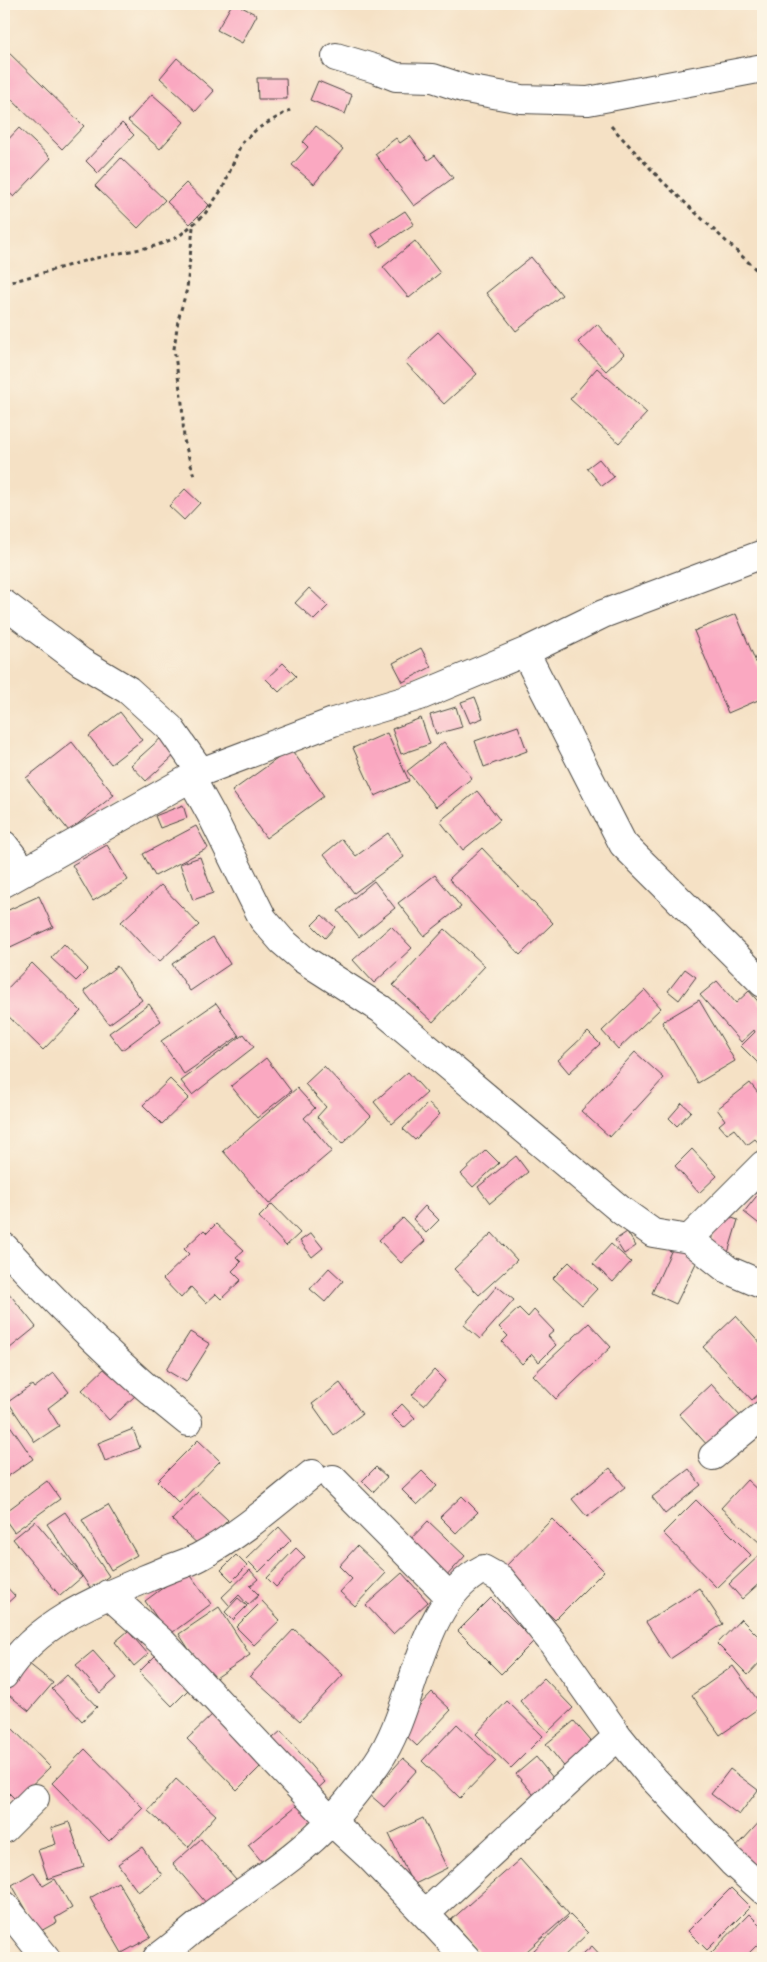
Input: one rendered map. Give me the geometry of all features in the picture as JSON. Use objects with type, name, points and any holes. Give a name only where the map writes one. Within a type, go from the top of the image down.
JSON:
[{"type":"street","points":[[336,57],[396,77],[433,78],[466,89],[521,99],[588,102],[763,68]]},
{"type":"street","points":[[4,845],[14,878],[196,775],[316,728],[420,696],[525,652],[603,614],[763,554]]},
{"type":"street","points":[[4,604],[81,662],[128,690],[170,728],[196,775],[212,816],[263,919],[282,941],[303,959],[381,1009],[622,1211],[653,1233],[689,1239],[728,1270],[763,1285]]},
{"type":"street","points":[[525,652],[623,844],[763,983]]},
{"type":"street","points":[[689,1239],[763,1165]]},
{"type":"street","points":[[4,1247],[64,1311],[151,1393],[188,1422]]},
{"type":"street","points":[[713,1456],[763,1415]]},
{"type":"street","points":[[4,1675],[24,1650],[61,1620],[108,1594],[197,1558],[323,1477],[450,1597]]},
{"type":"street","points":[[157,1958],[188,1936],[209,1916],[289,1858],[331,1821],[377,1763],[392,1740],[430,1634],[450,1597],[472,1574],[484,1569],[501,1580],[552,1642],[618,1736],[649,1774],[732,1862],[763,1890]]},
{"type":"street","points":[[108,1594],[164,1644],[331,1821],[370,1857],[466,1958]]},
{"type":"street","points":[[425,1914],[618,1736]]},
{"type":"street","points":[[4,1829],[35,1798]]},
{"type":"street","points":[[4,1905],[46,1958]]},
{"type":"path","points":[[588,102],[663,182],[763,276]]},
{"type":"path","points":[[4,284],[91,259],[155,246],[178,237],[193,226],[223,188],[241,144],[257,129],[290,110]]},
{"type":"path","points":[[193,226],[187,289],[178,320],[174,350],[182,403],[184,440],[194,476]]},
{"type":"building","points":[[232,4],[236,4],[257,15],[242,43],[217,30]]},
{"type":"building","points":[[4,48],[84,126],[62,149],[4,92]]},
{"type":"building","points":[[177,58],[214,91],[196,111],[160,78]]},
{"type":"building","points":[[257,78],[286,78],[287,99],[258,99]]},
{"type":"building","points":[[318,81],[352,95],[345,114],[310,100]]},
{"type":"building","points":[[152,94],[184,122],[160,149],[128,121]]},
{"type":"building","points":[[122,123],[134,135],[98,173],[86,161]]},
{"type":"building","points":[[316,126],[343,149],[314,184],[292,165],[308,147],[303,142]]},
{"type":"building","points":[[19,128],[51,158],[14,197],[4,188],[4,144]]},
{"type":"building","points":[[410,136],[428,160],[435,155],[453,178],[414,206],[375,154],[396,138],[400,143]]},
{"type":"building","points":[[121,158],[165,200],[138,228],[95,186]]},
{"type":"building","points":[[186,183],[209,205],[190,224],[167,202]]},
{"type":"building","points":[[405,211],[414,224],[380,247],[371,233]]},
{"type":"building","points":[[415,241],[440,273],[409,298],[383,267]]},
{"type":"building","points":[[531,257],[562,295],[516,331],[486,293]]},
{"type":"building","points":[[597,324],[624,354],[606,371],[578,342]]},
{"type":"building","points":[[438,332],[477,374],[444,404],[405,362]]},
{"type":"building","points":[[597,368],[647,413],[619,443],[570,399]]},
{"type":"building","points":[[599,459],[614,477],[602,486],[587,468]]},
{"type":"building","points":[[185,489],[200,503],[184,520],[169,506]]},
{"type":"building","points":[[309,588],[328,606],[314,620],[295,603]]},
{"type":"building","points":[[736,614],[763,679],[763,698],[728,713],[694,631]]},
{"type":"building","points":[[421,648],[431,667],[403,682],[393,663]]},
{"type":"building","points":[[283,663],[296,676],[279,692],[266,679]]},
{"type":"building","points":[[475,697],[483,718],[470,723],[461,702]]},
{"type":"building","points":[[456,707],[462,727],[436,734],[430,715]]},
{"type":"building","points":[[120,712],[142,740],[111,764],[89,736]]},
{"type":"building","points":[[421,718],[430,744],[401,754],[392,729]]},
{"type":"building","points":[[518,726],[527,751],[484,767],[475,741]]},
{"type":"building","points":[[387,733],[409,781],[375,796],[353,748]]},
{"type":"building","points":[[162,737],[177,753],[146,781],[131,765]]},
{"type":"building","points":[[72,742],[114,795],[69,831],[26,778]]},
{"type":"building","points":[[444,742],[472,778],[436,807],[407,771]]},
{"type":"building","points":[[291,749],[324,796],[266,838],[232,791]]},
{"type":"building","points":[[477,791],[500,820],[463,850],[440,821]]},
{"type":"building","points":[[183,805],[187,818],[160,828],[155,816]]},
{"type":"building","points":[[196,826],[208,848],[155,876],[143,854]]},
{"type":"building","points":[[388,833],[404,857],[354,893],[324,854],[342,839],[356,856]]},
{"type":"building","points":[[107,845],[128,880],[93,901],[72,865]]},
{"type":"building","points":[[482,848],[553,923],[520,955],[449,879]]},
{"type":"building","points":[[200,857],[213,893],[193,900],[180,864]]},
{"type":"building","points":[[435,875],[461,907],[424,936],[398,903]]},
{"type":"building","points":[[374,881],[395,908],[359,937],[338,911]]},
{"type":"building","points":[[161,885],[199,925],[159,962],[121,922]]},
{"type":"building","points":[[39,896],[53,927],[4,950],[4,912]]},
{"type":"building","points":[[322,915],[335,927],[325,938],[312,925]]},
{"type":"building","points":[[391,926],[412,948],[374,983],[353,960]]},
{"type":"building","points":[[445,929],[485,966],[433,1022],[393,985]]},
{"type":"building","points":[[213,937],[230,964],[190,991],[172,964]]},
{"type":"building","points":[[64,944],[88,969],[76,981],[51,958]]},
{"type":"building","points":[[32,963],[81,1011],[43,1050],[4,1012],[4,992]]},
{"type":"building","points":[[117,966],[142,1000],[109,1024],[84,991]]},
{"type":"building","points":[[685,969],[696,977],[679,1000],[668,991]]},
{"type":"building","points":[[717,981],[736,1003],[749,991],[763,1007],[763,1032],[759,1035],[763,1039],[763,1068],[741,1046],[755,1032],[754,1030],[741,1042],[700,995]]},
{"type":"building","points":[[645,990],[661,1008],[618,1049],[602,1031]]},
{"type":"building","points":[[699,1000],[735,1061],[698,1083],[662,1022]]},
{"type":"building","points":[[216,1003],[239,1036],[184,1074],[161,1041]]},
{"type":"building","points":[[149,1004],[161,1021],[122,1050],[109,1033]]},
{"type":"building","points":[[588,1032],[600,1044],[569,1073],[558,1060]]},
{"type":"building","points":[[244,1034],[254,1047],[192,1095],[181,1081]]},
{"type":"building","points":[[635,1052],[664,1078],[610,1137],[581,1111]]},
{"type":"building","points":[[266,1058],[291,1091],[257,1118],[231,1086]]},
{"type":"building","points":[[324,1066],[371,1116],[342,1144],[317,1117],[326,1107],[305,1084]]},
{"type":"building","points":[[408,1072],[427,1093],[392,1124],[374,1102]]},
{"type":"building","points":[[170,1079],[189,1098],[162,1124],[143,1105]]},
{"type":"building","points":[[750,1083],[758,1093],[763,1089],[763,1148],[755,1139],[747,1145],[734,1129],[727,1134],[719,1125],[725,1120],[717,1109]]},
{"type":"building","points":[[297,1088],[315,1108],[304,1118],[332,1151],[269,1204],[223,1151]]},
{"type":"building","points":[[428,1103],[440,1114],[415,1140],[403,1129]]},
{"type":"building","points":[[682,1103],[691,1111],[677,1126],[669,1118]]},
{"type":"building","points":[[692,1149],[717,1176],[699,1193],[675,1166]]},
{"type":"building","points":[[486,1150],[499,1163],[473,1187],[461,1174]]},
{"type":"building","points":[[516,1156],[528,1172],[490,1203],[478,1187]]},
{"type":"building","points":[[763,1188],[763,1227],[744,1212]]},
{"type":"building","points":[[272,1204],[300,1233],[286,1246],[259,1217]]},
{"type":"building","points":[[425,1206],[439,1220],[426,1233],[413,1219]]},
{"type":"building","points":[[720,1214],[738,1220],[728,1253],[710,1248]]},
{"type":"building","points":[[403,1218],[425,1241],[401,1263],[379,1240]]},
{"type":"building","points":[[216,1224],[244,1250],[236,1257],[241,1262],[232,1271],[241,1280],[221,1299],[216,1294],[206,1303],[191,1287],[181,1298],[163,1279],[189,1254],[184,1249],[204,1230],[207,1233]]},
{"type":"building","points":[[627,1232],[636,1246],[624,1254],[615,1240]]},
{"type":"building","points":[[311,1233],[323,1248],[312,1257],[300,1241]]},
{"type":"building","points":[[492,1233],[517,1260],[479,1295],[454,1269]]},
{"type":"building","points":[[611,1244],[631,1262],[613,1282],[593,1264]]},
{"type":"building","points":[[674,1245],[699,1257],[676,1304],[652,1293]]},
{"type":"building","points":[[569,1262],[597,1289],[582,1305],[553,1278]]},
{"type":"building","points":[[329,1268],[343,1281],[325,1302],[310,1289]]},
{"type":"building","points":[[497,1286],[514,1300],[480,1339],[464,1325]]},
{"type":"building","points":[[4,1287],[36,1327],[4,1353]]},
{"type":"building","points":[[519,1308],[528,1317],[534,1310],[554,1331],[548,1336],[556,1345],[539,1362],[532,1354],[522,1364],[502,1342],[508,1336],[499,1327]]},
{"type":"building","points":[[736,1316],[763,1346],[763,1390],[752,1400],[703,1347]]},
{"type":"building","points":[[589,1323],[611,1347],[556,1399],[533,1375]]},
{"type":"building","points":[[190,1332],[210,1344],[186,1382],[166,1370]]},
{"type":"building","points":[[108,1365],[136,1395],[109,1420],[82,1390]]},
{"type":"building","points":[[434,1370],[445,1381],[424,1405],[412,1395]]},
{"type":"building","points":[[54,1373],[69,1392],[48,1408],[59,1426],[35,1442],[8,1402],[32,1385],[34,1388]]},
{"type":"building","points":[[340,1383],[362,1414],[334,1435],[312,1404]]},
{"type":"building","points":[[711,1384],[741,1417],[709,1447],[679,1414]]},
{"type":"building","points":[[402,1404],[415,1418],[404,1428],[391,1415]]},
{"type":"building","points":[[4,1419],[33,1459],[4,1479]]},
{"type":"building","points":[[133,1429],[140,1448],[105,1461],[98,1443]]},
{"type":"building","points":[[198,1440],[220,1461],[179,1503],[157,1481]]},
{"type":"building","points":[[376,1467],[387,1477],[373,1492],[362,1481]]},
{"type":"building","points":[[610,1468],[625,1487],[587,1517],[572,1499]]},
{"type":"building","points":[[689,1469],[701,1485],[665,1514],[652,1497]]},
{"type":"building","points":[[422,1471],[437,1486],[417,1505],[402,1490]]},
{"type":"building","points":[[747,1480],[763,1495],[763,1540],[760,1543],[721,1508]]},
{"type":"building","points":[[47,1481],[60,1499],[14,1532],[4,1518],[4,1513]]},
{"type":"building","points":[[198,1492],[228,1520],[202,1548],[172,1520]]},
{"type":"building","points":[[462,1496],[478,1512],[456,1533],[440,1517]]},
{"type":"building","points":[[696,1500],[751,1555],[717,1588],[663,1533]]},
{"type":"building","points":[[108,1505],[137,1555],[111,1570],[82,1520]]},
{"type":"building","points":[[65,1512],[109,1576],[91,1589],[47,1524]]},
{"type":"building","points":[[552,1519],[604,1571],[555,1620],[503,1569]]},
{"type":"building","points":[[35,1521],[82,1577],[60,1596],[13,1539]]},
{"type":"building","points":[[428,1521],[465,1556],[443,1580],[405,1545]]},
{"type":"building","points":[[279,1527],[291,1540],[259,1572],[246,1559]]},
{"type":"building","points":[[357,1546],[386,1573],[355,1606],[340,1592],[352,1579],[339,1566]]},
{"type":"building","points":[[296,1548],[305,1557],[276,1587],[267,1578]]},
{"type":"building","points":[[763,1552],[763,1580],[742,1599],[729,1584]]},
{"type":"building","points":[[236,1555],[247,1566],[232,1581],[221,1570]]},
{"type":"building","points":[[187,1570],[211,1604],[169,1635],[145,1601]]},
{"type":"building","points":[[250,1570],[258,1579],[250,1586],[259,1595],[248,1605],[239,1595],[229,1605],[222,1597]]},
{"type":"building","points":[[402,1573],[428,1602],[393,1634],[366,1605]]},
{"type":"building","points":[[4,1584],[15,1596],[4,1606]]},
{"type":"building","points":[[699,1588],[723,1624],[670,1659],[646,1622]]},
{"type":"building","points":[[238,1598],[247,1606],[233,1620],[225,1612]]},
{"type":"building","points":[[491,1598],[534,1641],[501,1674],[458,1631]]},
{"type":"building","points":[[262,1601],[280,1620],[254,1645],[236,1627]]},
{"type":"building","points":[[219,1607],[250,1655],[210,1682],[179,1634]]},
{"type":"building","points":[[741,1619],[763,1641],[763,1659],[748,1675],[717,1644]]},
{"type":"building","points":[[294,1629],[343,1675],[300,1721],[250,1676]]},
{"type":"building","points":[[128,1631],[148,1654],[134,1666],[115,1642]]},
{"type":"building","points":[[93,1651],[117,1678],[100,1693],[76,1665]]},
{"type":"building","points":[[155,1656],[188,1690],[172,1706],[139,1672]]},
{"type":"building","points":[[28,1663],[53,1683],[29,1711],[5,1692]]},
{"type":"building","points":[[733,1666],[762,1706],[720,1735],[692,1695]]},
{"type":"building","points":[[67,1675],[97,1707],[82,1721],[52,1689]]},
{"type":"building","points":[[544,1678],[573,1708],[548,1732],[520,1701]]},
{"type":"building","points":[[432,1692],[451,1710],[417,1746],[398,1728]]},
{"type":"building","points":[[507,1701],[543,1736],[511,1768],[476,1734]]},
{"type":"building","points":[[216,1711],[266,1761],[237,1790],[187,1739]]},
{"type":"building","points":[[574,1721],[596,1747],[567,1770],[546,1744]]},
{"type":"building","points":[[457,1724],[496,1761],[460,1798],[422,1761]]},
{"type":"building","points":[[10,1726],[50,1767],[16,1800],[4,1788],[4,1732]]},
{"type":"building","points":[[281,1731],[325,1782],[312,1794],[267,1743]]},
{"type":"building","points":[[85,1749],[143,1808],[109,1841],[52,1783]]},
{"type":"building","points":[[536,1757],[558,1784],[539,1801],[516,1774]]},
{"type":"building","points":[[403,1758],[417,1770],[384,1807],[370,1795]]},
{"type":"building","points":[[730,1769],[758,1790],[739,1815],[711,1794]]},
{"type":"building","points":[[176,1779],[216,1815],[188,1847],[148,1811]]},
{"type":"building","points":[[301,1802],[316,1820],[263,1863],[248,1845]]},
{"type":"building","points":[[423,1818],[447,1868],[413,1885],[389,1834]]},
{"type":"building","points":[[763,1818],[763,1880],[732,1852]]},
{"type":"building","points":[[69,1822],[84,1867],[48,1879],[38,1850],[56,1844],[51,1828]]},
{"type":"building","points":[[201,1839],[236,1879],[207,1904],[173,1864]]},
{"type":"building","points":[[142,1847],[162,1875],[138,1892],[118,1864]]},
{"type":"building","points":[[520,1859],[569,1914],[519,1958],[485,1958],[451,1920]]},
{"type":"building","points":[[34,1872],[43,1886],[55,1879],[72,1908],[55,1918],[57,1922],[39,1932],[12,1885]]},
{"type":"building","points":[[118,1882],[151,1937],[122,1953],[90,1898]]},
{"type":"building","points":[[731,1888],[750,1907],[707,1950],[688,1931]]},
{"type":"building","points":[[749,1914],[763,1928],[763,1939],[744,1958],[715,1958],[710,1954]]},
{"type":"building","points":[[570,1915],[588,1933],[562,1958],[526,1958]]},
{"type":"building","points":[[592,1946],[603,1958],[578,1958]]}]
